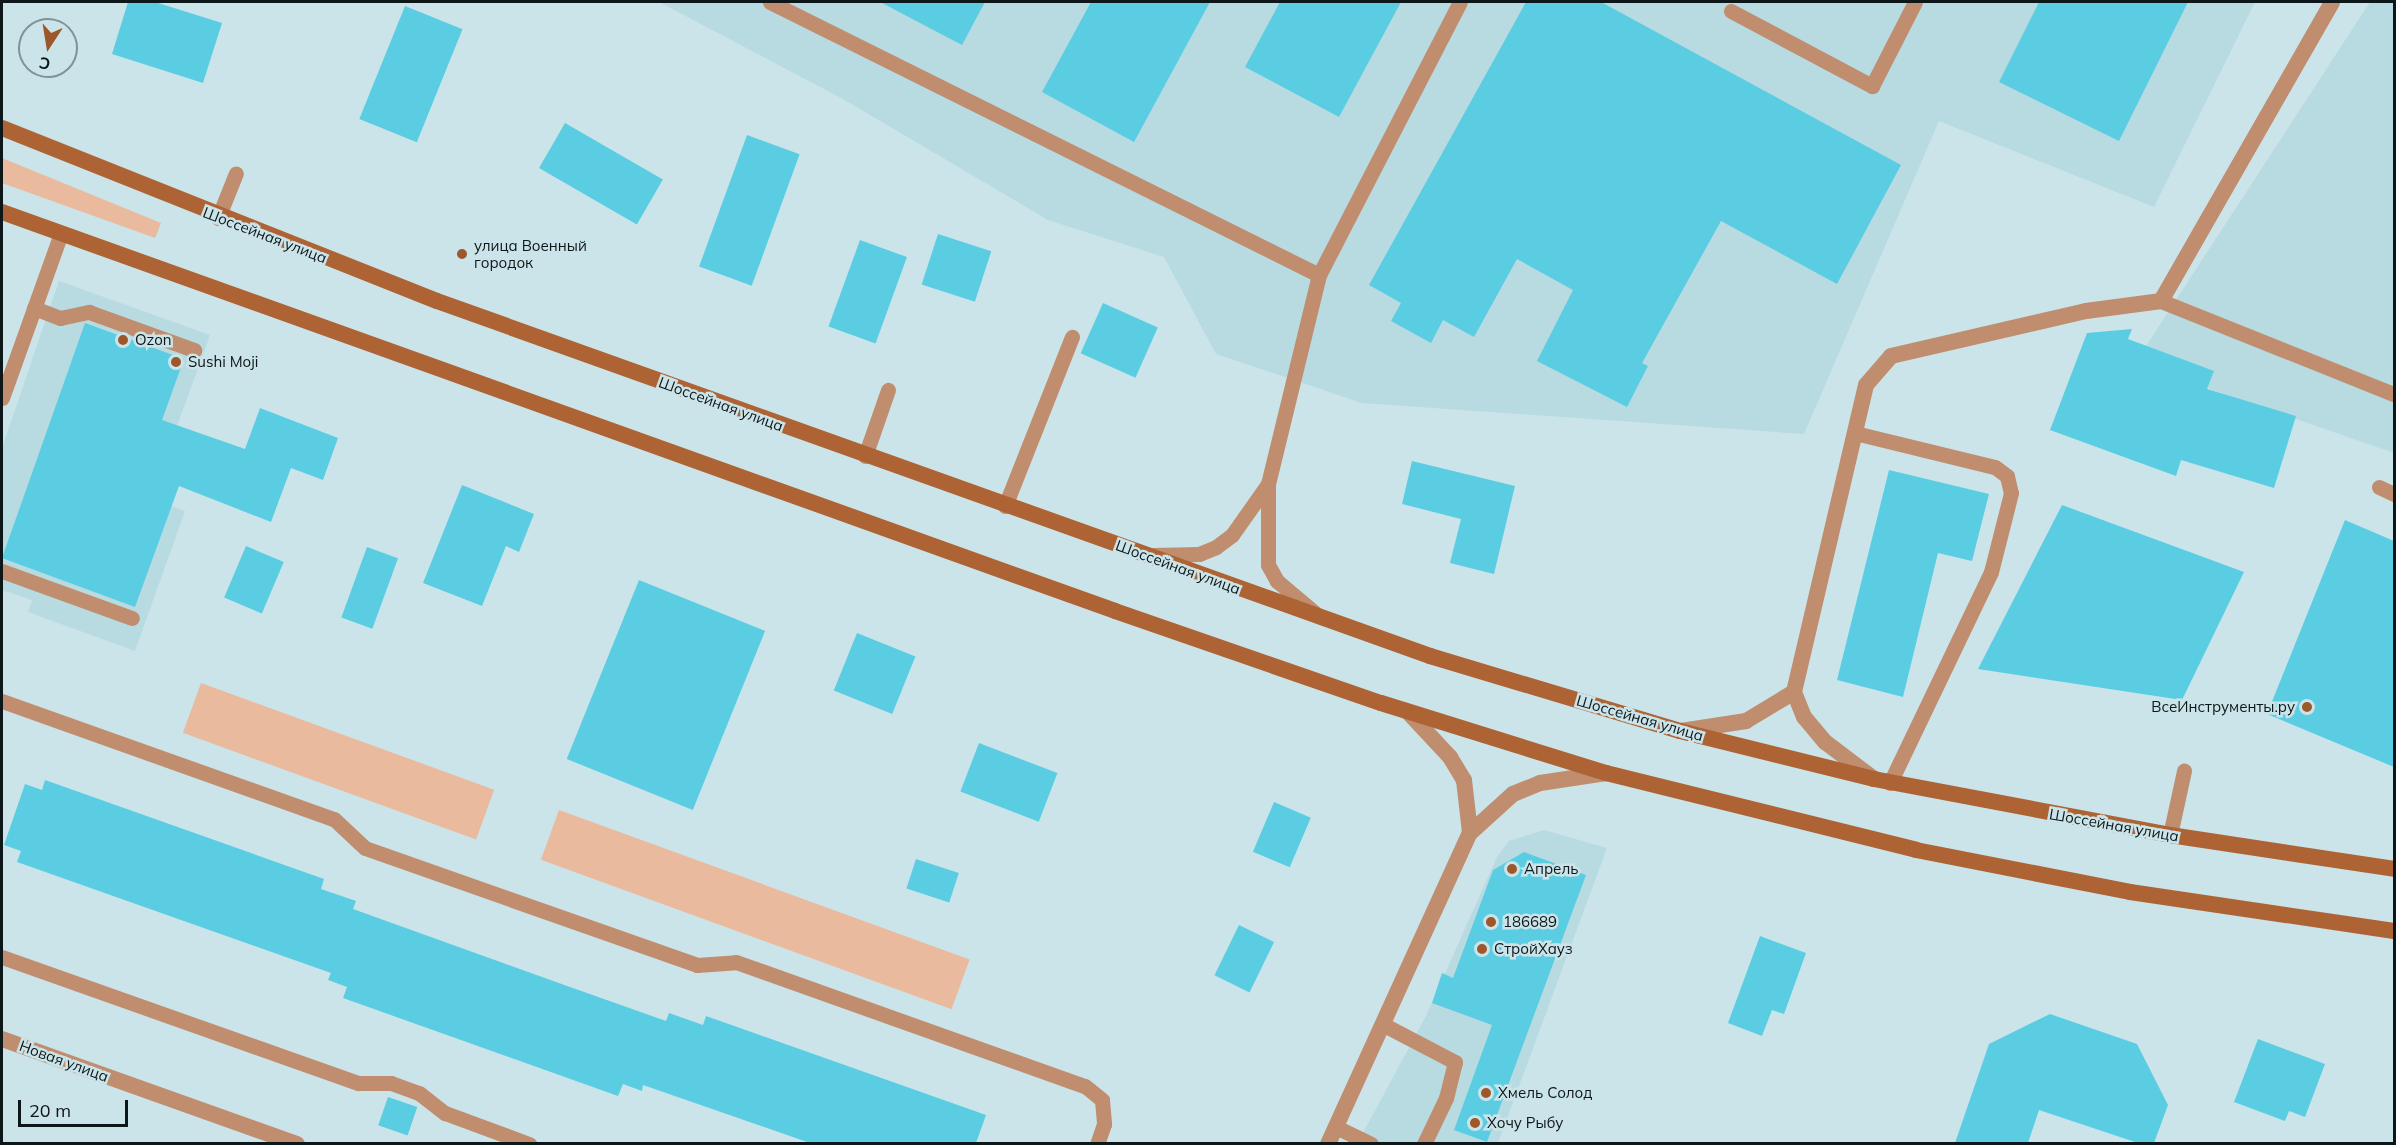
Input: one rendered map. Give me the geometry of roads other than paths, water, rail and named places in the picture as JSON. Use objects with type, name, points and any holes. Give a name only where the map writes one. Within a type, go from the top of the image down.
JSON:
[{"type":"main road","name":"Шоссейная улица","points":[[2,128],[218,218],[865,456],[1320,618],[1680,731],[1882,781],[2170,836],[2394,869]]},
{"type":"main road","points":[[2,212],[1408,712],[1606,773],[1916,850],[2130,892],[2394,931]]},
{"type":"street","points":[[1882,781],[1826,742],[1804,717],[1794,692],[1866,385],[1891,356],[2086,311],[2161,301],[2331,2]]},
{"type":"street","points":[[1680,731],[1746,722],[1794,692]]},
{"type":"street","points":[[1408,712],[1450,756],[1464,780],[1470,833]]},
{"type":"street","points":[[1328,1143],[1386,1026],[1470,833],[1513,794],[1540,783],[1606,773]]},
{"type":"street","name":"Новая улица","points":[[2,1039],[297,1143]]},
{"type":"lane","points":[[770,2],[1319,275]]},
{"type":"lane","points":[[1320,618],[1277,580],[1268,565],[1268,484],[1319,275],[1460,2]]},
{"type":"lane","points":[[1731,11],[1872,86],[1915,2]]},
{"type":"lane","points":[[218,218],[236,173]]},
{"type":"lane","points":[[2,398],[61,233]]},
{"type":"lane","points":[[2161,301],[2394,394]]},
{"type":"lane","points":[[34,308],[60,318],[89,312],[194,350]]},
{"type":"lane","points":[[1005,506],[1072,338]]},
{"type":"lane","points":[[865,456],[888,390]]},
{"type":"lane","points":[[1855,433],[1995,467],[2007,476],[2011,493],[1991,572],[1882,781]]},
{"type":"lane","points":[[1145,556],[1199,554],[1216,547],[1232,535],[1268,484]]},
{"type":"lane","points":[[2379,488],[2394,494]]},
{"type":"lane","points":[[2,571],[132,618]]},
{"type":"lane","points":[[2,701],[334,819],[376,852],[697,965],[736,962],[1085,1086],[1102,1100],[1104,1124],[1097,1143]]},
{"type":"lane","points":[[2170,836],[2184,771]]},
{"type":"lane","points":[[2,957],[358,1083],[391,1083],[419,1093],[445,1113],[530,1143]]},
{"type":"lane","points":[[1386,1026],[1455,1062],[1446,1098],[1424,1143]]},
{"type":"lane","points":[[1336,1127],[1371,1143]]},
{"type":"place","name":"улица Военный городок","points":[[462,254]]},
{"type":"place","name":"Ozon","points":[[123,340]]},
{"type":"place","name":"Sushi Moji","points":[[176,362]]},
{"type":"place","name":"ВсеИнструменты.ру","points":[[2307,707]]},
{"type":"place","name":"Апрель","points":[[1512,869]]},
{"type":"place","name":"186689","points":[[1491,922]]},
{"type":"place","name":"СтройХауз","points":[[1482,949]]},
{"type":"place","name":"Хмель Солод","points":[[1486,1093]]},
{"type":"place","name":"Хочу Рыбу","points":[[1475,1123]]}]
